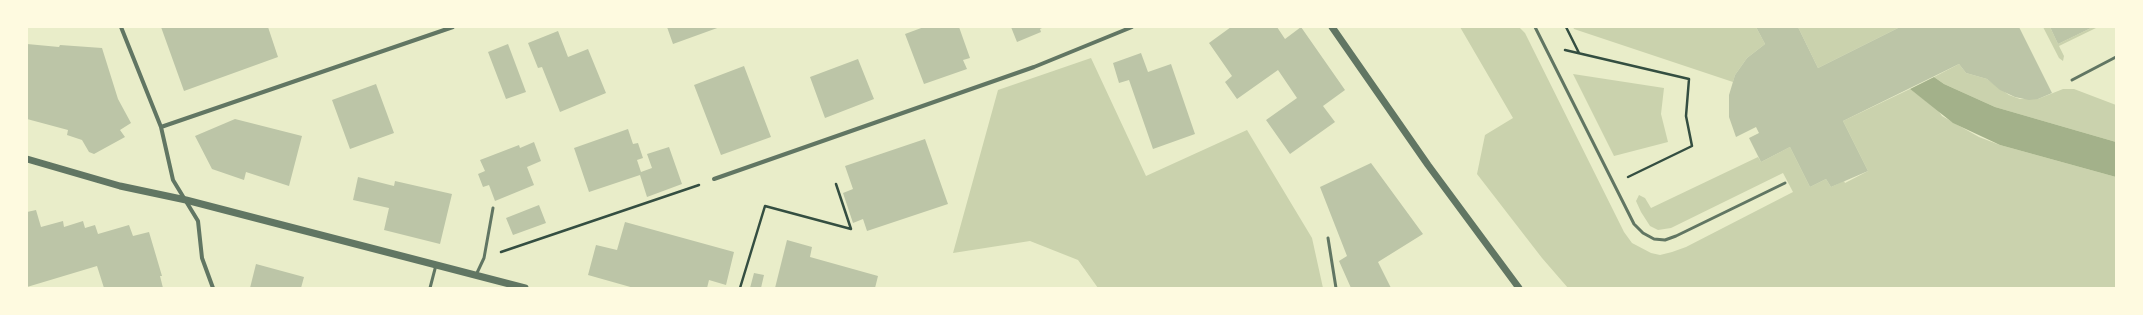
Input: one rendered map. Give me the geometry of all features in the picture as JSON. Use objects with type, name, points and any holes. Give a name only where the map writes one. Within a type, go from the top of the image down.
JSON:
[{"type":"street","points":[[121,27],[162,127],[173,180],[198,221],[202,258],[213,288]]},
{"type":"street","points":[[162,127],[453,27]]},
{"type":"street","points":[[714,179],[1034,67],[1132,27]]},
{"type":"street","points":[[1332,27],[1428,165],[1519,288]]},
{"type":"street","points":[[27,159],[120,186],[186,200],[525,288]]},
{"type":"lane","points":[[1535,27],[1634,224],[1643,233],[1654,239],[1665,240],[1706,223],[1785,183]]},
{"type":"lane","points":[[2072,80],[2116,57]]},
{"type":"lane","points":[[476,275],[484,258],[493,208]]},
{"type":"lane","points":[[1328,238],[1336,288]]},
{"type":"lane","points":[[430,288],[436,264]]},
{"type":"path","points":[[1566,27],[1579,53]]},
{"type":"path","points":[[1544,45],[1689,79],[1686,116],[1692,146],[1614,185]]},
{"type":"path","points":[[484,258],[714,179]]},
{"type":"path","points":[[740,288],[764,206],[851,229],[836,184]]},
{"type":"shaded area","points":[[1460,27],[1519,27],[1525,33],[1624,232],[1632,243],[1651,253],[1660,255],[1686,247],[1793,192],[1783,173],[1671,228],[1658,230],[1650,226],[1641,212],[1636,201],[1639,195],[1645,198],[1651,208],[1758,157],[1761,162],[1790,147],[1810,187],[1826,179],[1831,187],[1844,181],[1845,183],[1868,171],[1843,121],[1910,89],[1938,110],[1942,116],[1979,137],[2000,145],[2116,177],[2116,288],[1568,288],[1542,258],[1477,174],[1485,135],[1513,118]]},
{"type":"shaded area","points":[[1573,27],[1756,27],[1765,44],[1747,58],[1735,75],[1733,82],[1574,29]]},
{"type":"shaded area","points":[[1798,27],[1900,27],[1818,68]]},
{"type":"shaded area","points":[[2043,27],[2050,27],[2058,44],[2093,27],[2098,27],[2059,46],[2064,56],[2063,61],[2059,58]]},
{"type":"shaded area","points":[[1091,58],[1146,176],[1247,130],[1312,238],[1323,288],[1098,288],[1078,260],[1030,241],[953,253],[998,90]]},
{"type":"shaded area","points":[[1959,64],[1966,73],[1987,79],[2009,95],[2020,99],[2038,99],[2063,89],[2074,89],[2116,105],[2116,142],[1995,107],[1944,84],[1934,77]]},
{"type":"shaded area","points":[[1573,74],[1664,88],[1661,114],[1668,142],[1614,156]]},
{"type":"shaded area","points":[[1934,77],[1944,84],[1995,107],[2116,142],[2116,177],[2000,145],[1953,123],[1910,89]]},
{"type":"building","points":[[161,27],[268,27],[278,57],[184,91]]},
{"type":"building","points":[[667,27],[720,27],[673,44]]},
{"type":"building","points":[[924,27],[959,27],[970,58],[963,60],[967,69],[924,84],[905,34]]},
{"type":"building","points":[[1011,27],[1044,27],[1040,29],[1041,32],[1017,42]]},
{"type":"building","points":[[1231,27],[1277,27],[1285,39],[1301,27],[1345,90],[1323,106],[1335,122],[1290,154],[1266,120],[1297,98],[1278,70],[1237,99],[1225,82],[1232,76],[1209,43]]},
{"type":"building","points":[[1756,27],[1798,27],[1818,68],[1900,27],[2019,27],[2052,93],[2038,99],[2029,100],[2015,97],[2000,90],[1987,79],[1966,73],[1959,64],[1843,121],[1868,171],[1831,187],[1826,179],[1810,187],[1790,147],[1761,162],[1749,138],[1759,133],[1756,127],[1736,137],[1729,117],[1729,95],[1735,75],[1747,58],[1765,44]]},
{"type":"building","points":[[2050,27],[2093,27],[2058,44]]},
{"type":"building","points":[[558,31],[568,57],[588,49],[606,93],[560,112],[542,67],[538,68],[528,43]]},
{"type":"building","points":[[27,44],[59,47],[60,45],[102,48],[118,99],[131,123],[120,130],[125,137],[94,154],[89,152],[82,140],[67,135],[68,130],[27,119]]},
{"type":"building","points":[[508,44],[526,92],[506,99],[488,52]]},
{"type":"building","points":[[1141,53],[1148,72],[1171,64],[1195,134],[1153,149],[1129,80],[1119,83],[1113,63]]},
{"type":"building","points":[[858,59],[874,99],[825,118],[810,77]]},
{"type":"building","points":[[744,66],[771,137],[721,155],[694,85]]},
{"type":"building","points":[[376,84],[394,133],[350,149],[332,100]]},
{"type":"building","points":[[235,119],[302,136],[289,186],[246,172],[244,180],[212,169],[195,136]]},
{"type":"building","points":[[628,129],[633,144],[638,143],[643,158],[637,160],[641,172],[652,168],[647,154],[669,147],[682,184],[647,197],[640,175],[589,192],[574,148]]},
{"type":"building","points":[[925,139],[948,204],[867,231],[863,219],[853,223],[843,193],[853,189],[845,166]]},
{"type":"building","points":[[534,142],[541,161],[527,167],[534,185],[495,201],[489,185],[483,187],[478,174],[485,171],[480,160],[519,145],[520,148]]},
{"type":"building","points":[[1371,163],[1423,234],[1378,262],[1391,288],[1351,288],[1339,261],[1347,256],[1320,187]]},
{"type":"building","points":[[358,177],[394,186],[395,181],[452,194],[440,244],[384,230],[389,208],[353,200]]},
{"type":"building","points":[[539,205],[546,223],[513,235],[506,218]]},
{"type":"building","points":[[36,210],[41,227],[63,221],[64,227],[83,221],[85,228],[95,225],[98,234],[129,225],[133,236],[149,232],[162,276],[160,276],[163,288],[104,288],[97,266],[27,287],[27,212]]},
{"type":"building","points":[[625,222],[734,252],[726,285],[709,280],[707,288],[634,288],[588,275],[596,245],[617,250]]},
{"type":"building","points":[[787,240],[812,247],[810,257],[878,276],[875,288],[775,288]]},
{"type":"building","points":[[256,264],[304,277],[301,288],[250,288]]},
{"type":"building","points":[[754,273],[764,275],[761,288],[750,288]]}]
